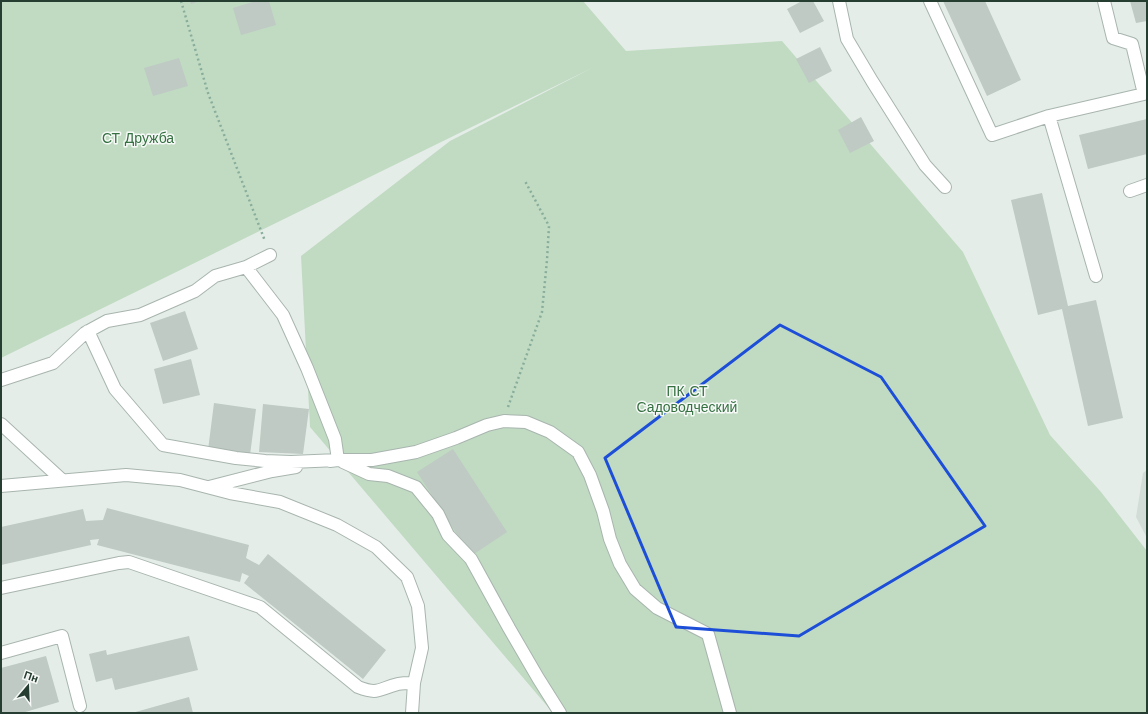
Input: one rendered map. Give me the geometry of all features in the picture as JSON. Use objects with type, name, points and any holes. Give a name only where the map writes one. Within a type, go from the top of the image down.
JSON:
[{"type":"lane","points":[[839,1],[847,39],[925,165],[945,187]]},
{"type":"lane","points":[[930,1],[992,134],[1049,116],[1144,94],[1132,44],[1113,38],[1104,1]]},
{"type":"lane","points":[[1049,116],[1096,276]]},
{"type":"lane","points":[[1130,190],[1147,185]]},
{"type":"lane","points":[[1,380],[53,363],[88,331],[107,320],[140,315],[195,291],[215,276],[246,267],[270,255]]},
{"type":"lane","points":[[246,267],[283,315],[307,368],[335,439],[338,460]]},
{"type":"lane","points":[[88,331],[115,389],[163,445],[236,458],[291,462],[372,460],[416,452],[487,425],[504,421],[526,422],[550,432],[578,452],[590,475],[603,512],[610,539],[620,564],[635,589],[657,608],[708,634],[730,713]]},
{"type":"lane","points":[[1,424],[62,480]]},
{"type":"lane","points":[[207,487],[272,471],[338,460],[369,474],[388,476],[416,487],[438,514],[448,535],[471,559],[509,628],[560,713]]},
{"type":"lane","points":[[1,486],[126,475],[180,480],[230,493],[280,502],[338,525],[376,547],[407,577],[418,606],[422,648],[414,683],[412,713]]},
{"type":"lane","points":[[1,588],[129,562],[260,606],[358,687],[369,691],[380,691],[398,684],[414,683]]},
{"type":"lane","points":[[1,653],[62,636],[80,706]]},
{"type":"path","points":[[181,1],[208,93],[244,183],[270,255]]},
{"type":"path","points":[[504,421],[542,312],[547,260],[549,226],[525,181]]},
{"type":"highlighted area","points":[[780,325],[881,377],[985,526],[799,636],[676,627],[605,458]]},
{"type":"shaded area","points":[[1147,470],[1147,538],[1136,517],[1143,473]]},
{"type":"green space","name":"ПК СТ Садоводческий","points":[[1,1],[583,1],[626,51],[782,41],[963,252],[1050,435],[1101,492],[1147,551],[1147,713],[553,713],[310,427],[301,256],[450,141],[592,68],[1,358]]},
{"type":"building","points":[[190,1],[200,1],[191,4]]},
{"type":"building","points":[[256,1],[269,1],[276,25],[241,35],[233,8]]},
{"type":"building","points":[[802,1],[813,1],[824,21],[800,33],[787,9]]},
{"type":"building","points":[[943,1],[985,1],[1021,80],[987,96]]},
{"type":"building","points":[[1130,1],[1147,1],[1147,21],[1136,23]]},
{"type":"building","points":[[820,47],[832,71],[809,83],[796,59]]},
{"type":"building","points":[[179,58],[188,86],[153,96],[144,68]]},
{"type":"building","points":[[861,117],[874,141],[850,153],[838,130]]},
{"type":"building","points":[[1147,119],[1147,154],[1088,169],[1079,135]]},
{"type":"building","points":[[1042,193],[1068,306],[1096,300],[1123,418],[1088,426],[1062,309],[1038,315],[1011,200]]},
{"type":"building","points":[[185,311],[198,349],[163,361],[150,323]]},
{"type":"building","points":[[191,359],[200,395],[163,404],[154,369]]},
{"type":"building","points":[[214,403],[256,409],[250,455],[208,450]]},
{"type":"building","points":[[263,404],[309,409],[303,454],[259,452]]},
{"type":"building","points":[[453,449],[507,532],[471,556],[417,472]]},
{"type":"building","points":[[107,508],[249,545],[246,558],[259,565],[268,554],[386,650],[363,679],[244,583],[249,576],[242,573],[240,582],[97,545],[99,539],[90,540],[91,545],[1,565],[1,527],[83,509],[86,521],[103,520]]},
{"type":"building","points":[[189,636],[198,670],[115,690],[112,678],[96,682],[89,654],[106,650],[107,655]]},
{"type":"building","points":[[46,656],[59,702],[22,713],[1,713],[1,668]]},
{"type":"building","points":[[189,697],[193,713],[132,713]]},
{"type":"park label","name":"СТ Дружба","points":[[138,138]]}]
